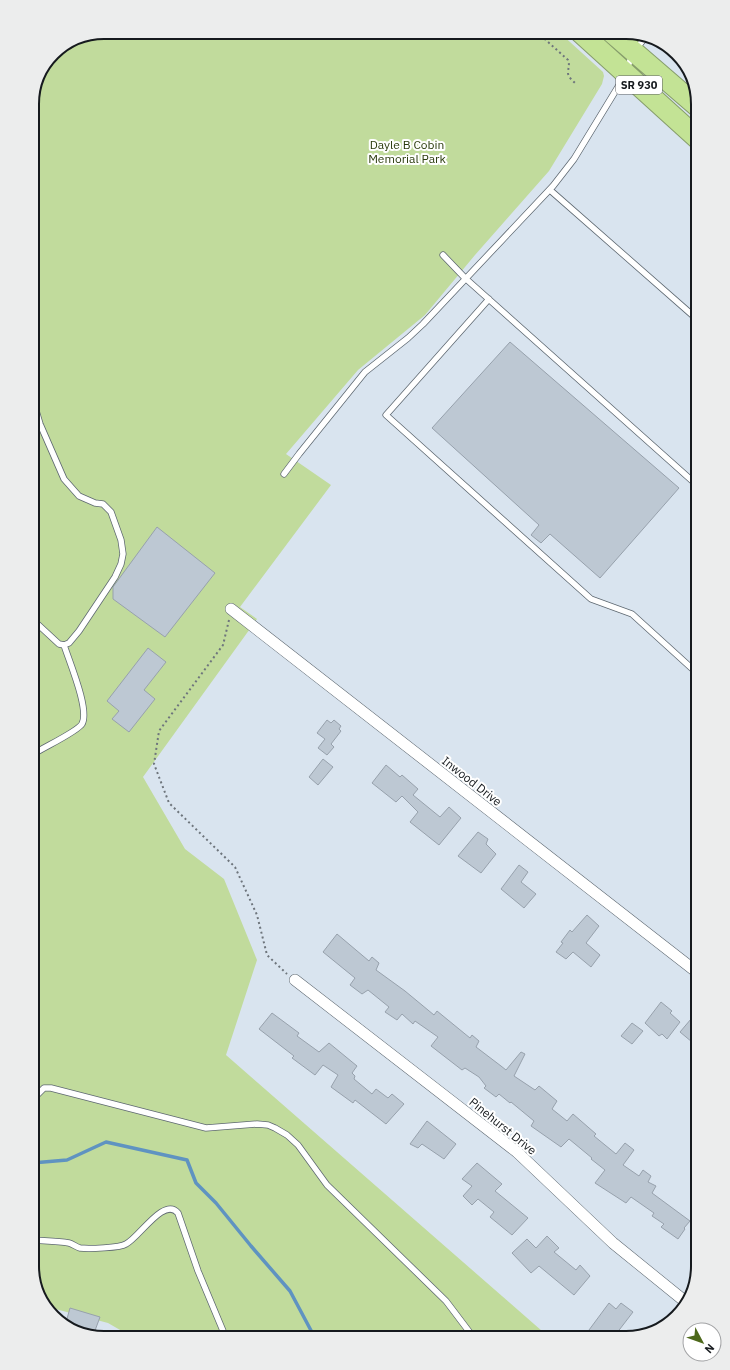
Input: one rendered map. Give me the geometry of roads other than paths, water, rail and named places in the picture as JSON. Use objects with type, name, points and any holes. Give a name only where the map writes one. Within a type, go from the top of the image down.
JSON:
[{"type":"highway","name":"SR 930","points":[[588,39],[691,133]]},
{"type":"highway","name":"SR 930","points":[[628,39],[640,44],[691,99]]},
{"type":"street","name":"Inwood Drive","points":[[231,609],[691,968]]},
{"type":"street","name":"Pinehurst Drive","points":[[294,980],[517,1152],[613,1243],[682,1299]]},
{"type":"lane","points":[[284,474],[365,372],[408,338],[423,324],[550,190],[574,159],[626,73],[640,44]]},
{"type":"lane","points":[[550,190],[691,314]]},
{"type":"lane","points":[[444,255],[465,278],[691,480]]},
{"type":"lane","points":[[489,299],[386,415],[591,599],[632,614],[691,668]]},
{"type":"lane","points":[[39,421],[64,479],[79,496],[95,503],[103,504],[111,512],[121,540],[123,554],[121,564],[115,577],[79,631],[69,643],[64,645],[59,644],[39,625]]},
{"type":"lane","points":[[39,751],[82,725],[84,713],[82,697],[64,645]]},
{"type":"lane","points":[[39,1093],[44,1088],[51,1088],[206,1128],[257,1124],[268,1125],[275,1128],[287,1135],[298,1146],[327,1185],[446,1301],[469,1331]]},
{"type":"lane","points":[[39,1241],[70,1243],[81,1248],[99,1248],[125,1245],[133,1240],[158,1214],[164,1210],[172,1208],[178,1213],[198,1271],[223,1331]]},
{"type":"waterway","points":[[39,1162],[67,1160],[106,1142],[187,1160],[196,1183],[216,1203],[290,1291],[311,1331]]},
{"type":"park label","name":"Dayle B Cobin Memorial Park","points":[[407,151]]}]
